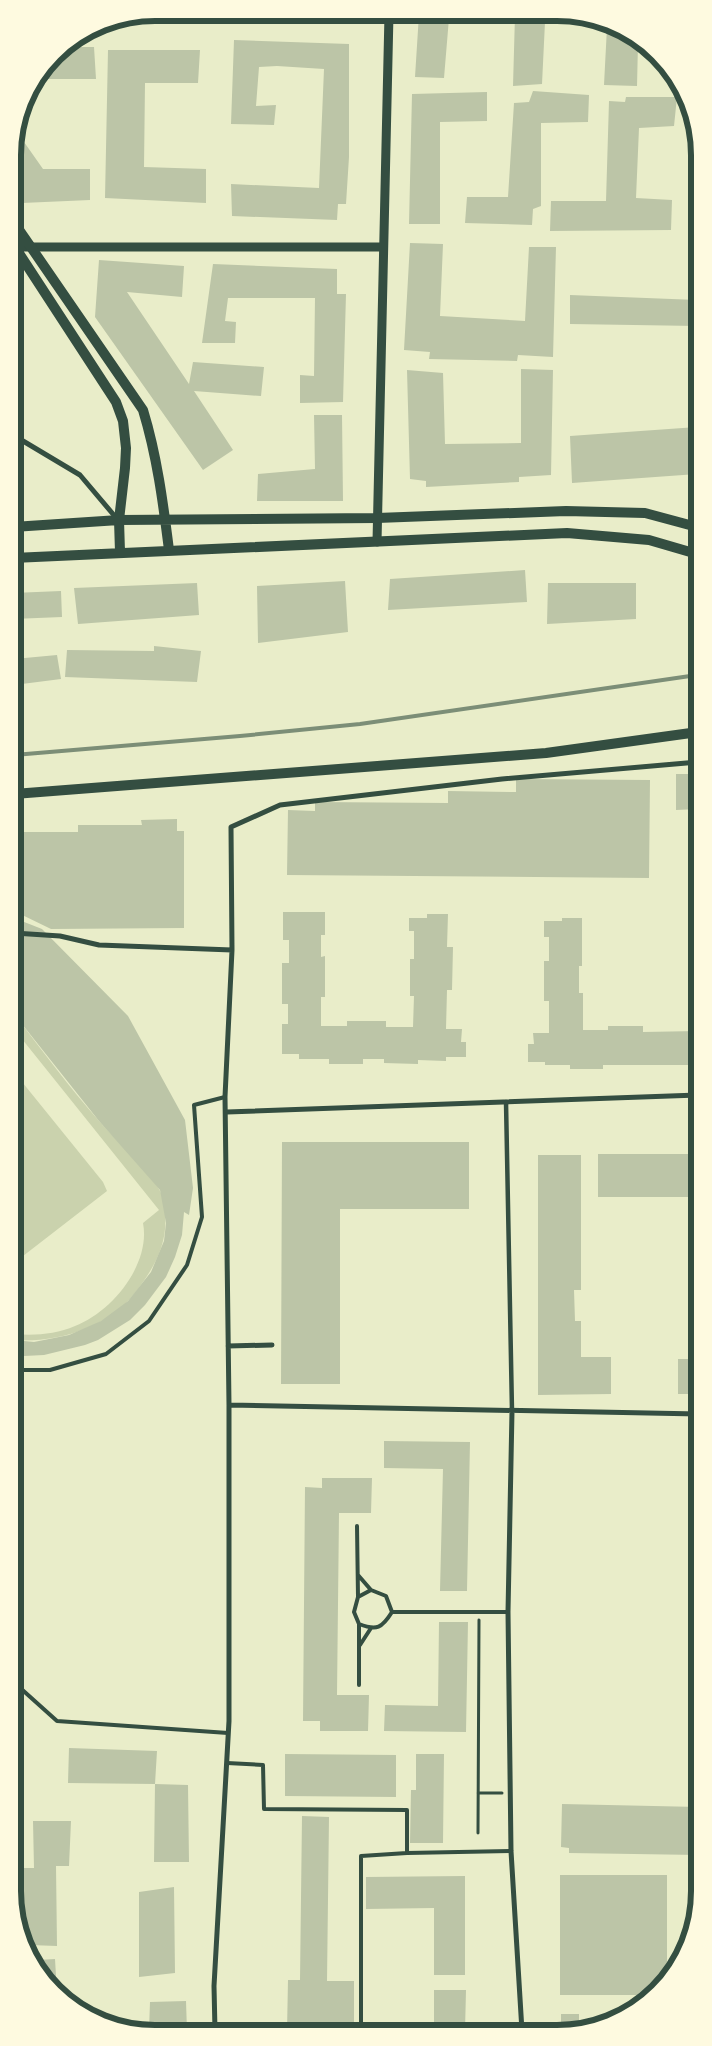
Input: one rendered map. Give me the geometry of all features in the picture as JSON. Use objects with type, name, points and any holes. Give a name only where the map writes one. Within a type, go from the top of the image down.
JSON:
[{"type":"main road","points":[[22,235],[143,410],[153,444],[161,485],[169,550]]},
{"type":"main road","points":[[22,258],[116,402],[123,421],[126,448],[119,520],[120,552]]},
{"type":"main road","points":[[22,526],[119,520],[377,518],[566,511],[645,513],[691,525]]},
{"type":"main road","points":[[22,558],[567,533],[649,540],[691,552]]},
{"type":"main road","points":[[22,793],[546,753],[691,733]]},
{"type":"street","points":[[377,542],[389,21]]},
{"type":"street","points":[[22,247],[383,246]]},
{"type":"street","points":[[22,439],[80,475],[119,520]]},
{"type":"street","points":[[215,2025],[214,1986],[228,1733],[229,1405],[225,1098],[232,950],[231,827],[280,805],[502,779],[691,763]]},
{"type":"street","points":[[22,933],[60,936],[99,945],[232,950]]},
{"type":"street","points":[[226,1112],[690,1095]]},
{"type":"street","points":[[506,1102],[512,1411],[508,1612],[510,1793],[511,1851],[522,2025]]},
{"type":"street","points":[[228,1346],[272,1345]]},
{"type":"street","points":[[229,1405],[690,1414]]},
{"type":"lane","points":[[21,1370],[50,1370],[106,1354],[149,1321],[187,1265],[202,1217],[194,1105],[225,1098]]},
{"type":"lane","points":[[357,1526],[358,1597],[354,1612],[359,1624],[359,1685]]},
{"type":"lane","points":[[358,1574],[371,1590],[386,1596],[392,1612]]},
{"type":"lane","points":[[358,1597],[371,1590]]},
{"type":"lane","points":[[392,1612],[508,1612]]},
{"type":"lane","points":[[359,1624],[371,1628],[384,1625],[392,1612]]},
{"type":"lane","points":[[358,1647],[371,1628]]},
{"type":"lane","points":[[21,1689],[57,1721],[228,1733]]},
{"type":"lane","points":[[226,1763],[263,1765],[264,1809],[407,1810],[407,1853]]},
{"type":"lane","points":[[361,2025],[361,1856],[511,1851]]},
{"type":"path","points":[[478,1833],[479,1612]]},
{"type":"path","points":[[478,1793],[510,1793]]},
{"type":"green space","points":[[21,1024],[66,1082],[158,1187],[164,1208],[165,1222],[164,1235],[157,1259],[143,1282],[123,1306],[110,1316],[80,1331],[47,1339],[21,1340],[21,1334],[45,1334],[75,1326],[102,1310],[115,1298],[135,1270],[141,1254],[144,1239],[143,1223],[159,1210],[21,1038]]},
{"type":"green space","points":[[21,1081],[103,1182],[107,1191],[21,1257]]},
{"type":"building","points":[[419,21],[449,21],[444,78],[415,77]]},
{"type":"building","points":[[515,21],[574,22],[545,22],[542,84],[513,86]]},
{"type":"building","points":[[607,31],[638,49],[637,86],[604,85]]},
{"type":"building","points":[[234,40],[349,44],[349,157],[346,204],[338,204],[337,220],[232,216],[231,184],[319,188],[324,69],[277,66],[259,67],[256,106],[276,105],[274,125],[231,124]]},
{"type":"building","points":[[77,47],[94,47],[96,79],[45,79],[60,60]]},
{"type":"building","points":[[108,50],[200,50],[198,83],[145,83],[144,167],[206,169],[206,203],[105,198]]},
{"type":"building","points":[[533,91],[589,95],[588,122],[541,123],[541,206],[533,209],[532,225],[465,223],[467,197],[508,197],[514,103],[529,102]]},
{"type":"building","points":[[487,92],[487,121],[440,122],[440,224],[409,224],[412,94]]},
{"type":"building","points":[[626,97],[677,97],[674,126],[639,128],[636,198],[672,200],[671,230],[550,231],[551,201],[606,201],[609,101],[625,102]]},
{"type":"building","points":[[22,139],[43,169],[90,169],[90,200],[22,203]]},
{"type":"building","points":[[410,243],[443,244],[440,316],[525,321],[529,247],[556,247],[553,357],[518,355],[517,361],[429,359],[430,352],[404,350]]},
{"type":"building","points":[[99,260],[184,266],[182,297],[127,292],[189,384],[193,362],[264,367],[261,396],[194,391],[233,450],[203,470],[95,317]]},
{"type":"building","points":[[213,264],[337,269],[337,294],[346,294],[343,402],[300,403],[300,375],[314,376],[315,298],[228,298],[225,321],[236,322],[235,343],[202,343]]},
{"type":"building","points":[[570,295],[691,300],[691,326],[570,324]]},
{"type":"building","points":[[521,369],[553,370],[551,475],[519,477],[519,482],[426,487],[426,481],[410,479],[407,370],[443,373],[445,444],[521,443]]},
{"type":"building","points":[[314,415],[342,415],[343,501],[257,501],[258,474],[315,469]]},
{"type":"building","points":[[691,427],[691,474],[572,483],[570,436]]},
{"type":"building","points":[[525,570],[527,602],[388,610],[390,579]]},
{"type":"building","points":[[345,581],[348,632],[258,643],[257,586]]},
{"type":"building","points":[[197,583],[199,615],[78,624],[74,588]]},
{"type":"building","points":[[548,583],[636,583],[636,619],[547,624]]},
{"type":"building","points":[[61,591],[62,617],[22,619],[22,593]]},
{"type":"building","points":[[154,646],[201,651],[197,682],[65,677],[67,650],[154,651]]},
{"type":"building","points":[[57,655],[61,679],[22,684],[22,658]]},
{"type":"building","points":[[676,774],[691,774],[691,809],[676,810]]},
{"type":"building","points":[[516,779],[650,780],[649,878],[287,875],[288,810],[315,811],[315,802],[448,803],[448,791],[516,792]]},
{"type":"building","points":[[177,819],[177,831],[184,831],[184,928],[51,929],[22,915],[22,832],[78,832],[78,825],[142,825],[141,820]]},
{"type":"building","points":[[283,912],[325,912],[325,935],[321,935],[321,957],[325,956],[325,997],[321,997],[321,1026],[347,1026],[347,1021],[386,1021],[386,1027],[413,1027],[414,996],[410,996],[410,959],[414,959],[414,931],[409,931],[409,918],[427,918],[427,914],[448,914],[447,947],[453,947],[452,990],[447,990],[446,1029],[462,1029],[461,1042],[466,1042],[466,1057],[446,1057],[446,1061],[418,1060],[418,1064],[384,1063],[384,1059],[363,1059],[363,1064],[329,1064],[329,1059],[299,1059],[299,1054],[282,1054],[282,1024],[288,1024],[288,1004],[282,1004],[282,963],[289,963],[289,940],[283,940]]},
{"type":"building","points":[[562,918],[582,918],[582,966],[579,966],[579,993],[583,993],[583,1030],[608,1030],[608,1026],[643,1026],[643,1032],[690,1031],[690,1065],[603,1065],[603,1069],[570,1069],[570,1065],[545,1065],[545,1062],[528,1062],[528,1044],[534,1044],[533,1033],[549,1033],[549,1001],[544,1001],[544,961],[549,961],[549,937],[544,937],[544,921],[562,921]]},
{"type":"building","points":[[22,921],[42,929],[128,1016],[185,1120],[193,1188],[189,1215],[184,1212],[182,1235],[166,1277],[145,1305],[130,1320],[98,1340],[85,1345],[44,1355],[21,1356],[21,1341],[34,1342],[69,1335],[101,1321],[128,1301],[151,1272],[164,1241],[166,1223],[160,1190],[99,1121],[21,1023]]},
{"type":"building","points":[[282,1142],[469,1142],[469,1209],[340,1209],[340,1384],[281,1384]]},
{"type":"building","points":[[598,1154],[690,1154],[690,1197],[598,1197]]},
{"type":"building","points":[[538,1155],[581,1155],[581,1290],[574,1290],[575,1321],[581,1321],[581,1357],[611,1357],[611,1394],[538,1395]]},
{"type":"building","points":[[678,1359],[690,1359],[690,1394],[678,1394]]},
{"type":"building","points":[[384,1441],[470,1442],[467,1591],[440,1591],[443,1469],[384,1468]]},
{"type":"building","points":[[322,1478],[372,1478],[371,1513],[339,1513],[337,1695],[369,1695],[368,1731],[320,1731],[320,1721],[303,1721],[305,1487],[322,1488]]},
{"type":"building","points":[[439,1622],[468,1622],[466,1732],[384,1731],[385,1705],[438,1706]]},
{"type":"building","points":[[69,1748],[157,1751],[155,1784],[68,1783]]},
{"type":"building","points":[[285,1754],[396,1755],[396,1797],[285,1796]]},
{"type":"building","points":[[416,1754],[444,1754],[443,1843],[410,1843],[411,1790],[416,1790]]},
{"type":"building","points":[[155,1784],[188,1785],[189,1862],[154,1862]]},
{"type":"building","points":[[562,1804],[690,1807],[690,1855],[569,1853],[569,1848],[561,1847]]},
{"type":"building","points":[[302,1816],[329,1817],[327,1981],[354,1981],[354,2025],[287,2025],[288,1980],[300,1980]]},
{"type":"building","points":[[33,1821],[71,1821],[69,1866],[56,1866],[57,1946],[33,1945],[28,1934],[22,1908],[21,1868],[34,1868]]},
{"type":"building","points":[[560,1875],[667,1875],[667,1966],[652,1986],[641,1995],[560,1995]]},
{"type":"building","points":[[465,1876],[465,1975],[434,1975],[434,1908],[366,1909],[366,1877]]},
{"type":"building","points":[[174,1887],[175,1973],[139,1977],[139,1892]]},
{"type":"building","points":[[55,1959],[56,1982],[44,1965],[41,1960]]},
{"type":"building","points":[[434,1990],[466,1990],[465,2025],[434,2025]]},
{"type":"building","points":[[186,2001],[187,2025],[149,2024],[150,2002]]},
{"type":"building","points":[[561,2014],[579,2014],[579,2022],[561,2025]]},
{"type":"railway","points":[[22,754],[360,724],[691,676]]}]
